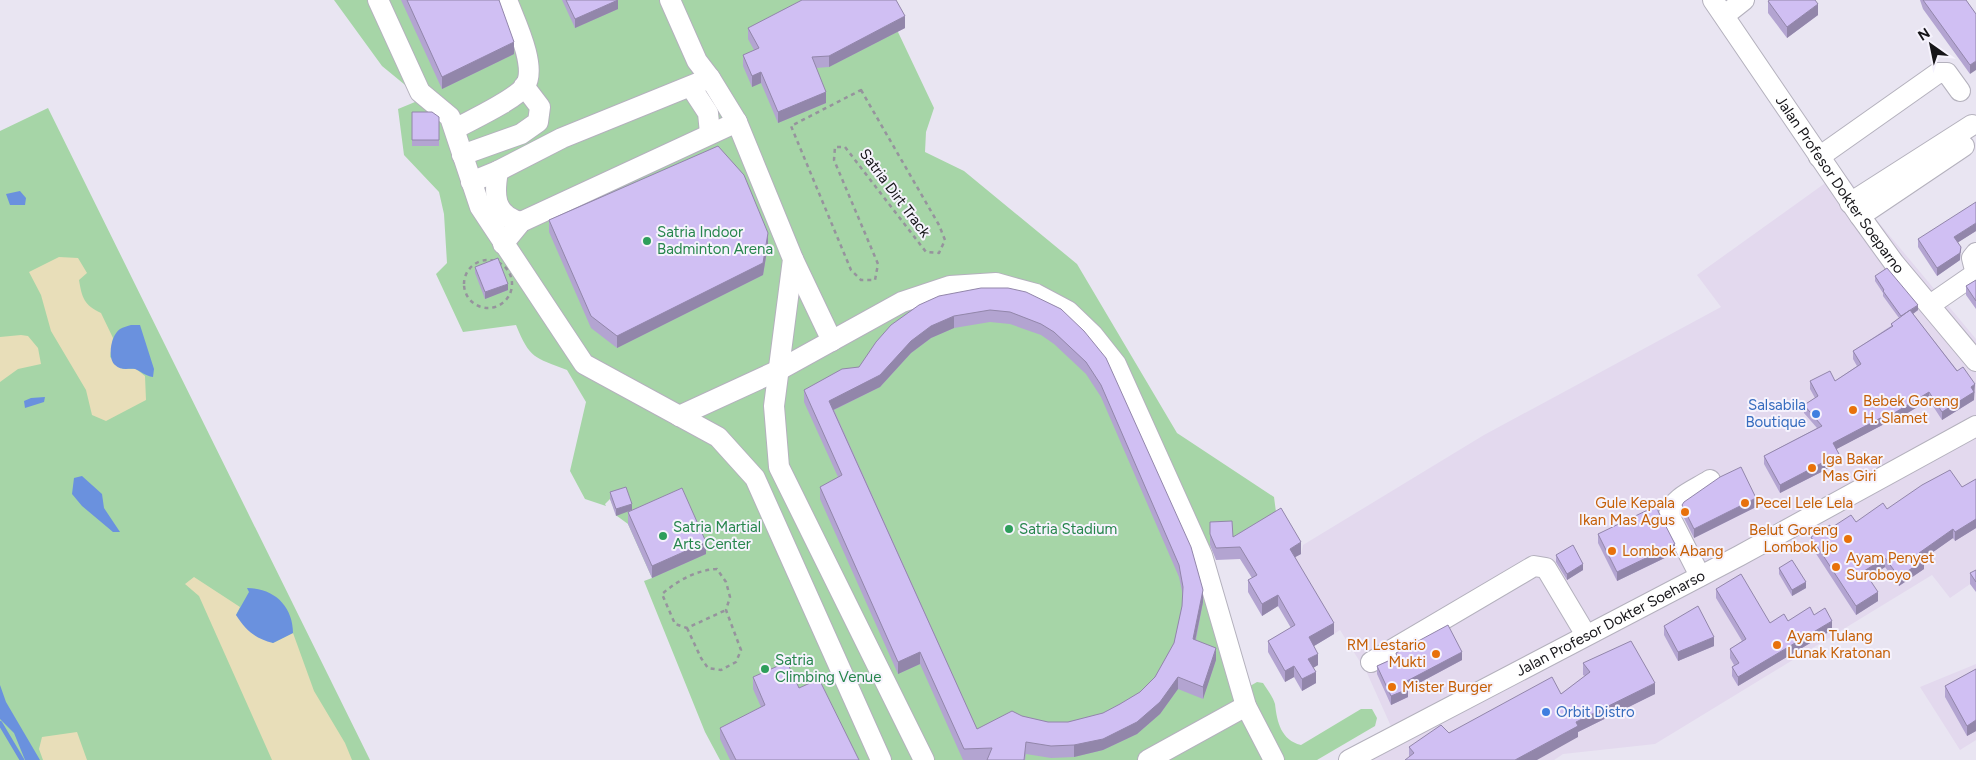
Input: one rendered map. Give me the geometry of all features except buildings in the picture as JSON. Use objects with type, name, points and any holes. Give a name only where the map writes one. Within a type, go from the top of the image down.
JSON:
[{"type":"street","points":[[378,0],[420,92],[430,102],[447,113],[455,129],[470,182],[480,207],[584,364],[718,437],[754,478],[881,760]]},
{"type":"street","points":[[455,129],[500,104],[524,86],[527,79],[527,51],[507,0]]},
{"type":"street","points":[[670,0],[696,61],[710,78],[736,122],[793,259],[832,341]]},
{"type":"street","points":[[1719,8],[1744,0]]},
{"type":"street","name":"Jalan Profesor Dokter Soeparno","points":[[1719,8],[1855,209],[1976,361]]},
{"type":"street","points":[[1819,157],[1938,73],[1947,73],[1960,91]]},
{"type":"street","points":[[470,182],[498,171],[562,138],[710,78]]},
{"type":"street","points":[[462,155],[521,134],[538,122],[540,107],[524,86]]},
{"type":"street","points":[[691,87],[708,113],[710,134]]},
{"type":"street","points":[[503,244],[521,222],[736,122]]},
{"type":"street","points":[[1855,209],[1975,127]]},
{"type":"street","points":[[498,171],[494,192],[497,204],[504,213],[521,222]]},
{"type":"street","points":[[1930,305],[1974,275],[1975,270],[1972,258],[1976,253]]},
{"type":"street","points":[[793,259],[774,406],[779,467],[924,760]]},
{"type":"street","points":[[679,416],[779,370],[902,302],[950,286],[996,283],[1036,294],[1068,311],[1093,335],[1116,364],[1202,555],[1246,706],[1274,760]]},
{"type":"street","name":"Jalan Profesor Dokter Soeharso","points":[[1359,758],[1976,426]]},
{"type":"street","points":[[754,478],[779,467]]},
{"type":"street","points":[[1700,576],[1669,515],[1670,508],[1674,502],[1710,480]]},
{"type":"street","points":[[1371,662],[1534,566],[1546,568],[1586,635]]},
{"type":"street","points":[[1148,760],[1246,706]]},
{"type":"path","name":"Satria Dirt Track","points":[[861,90],[939,225],[945,240],[939,253],[926,252],[845,147],[835,147],[834,160],[878,264],[875,280],[861,280],[851,270],[791,126],[861,90]]},
{"type":"path","points":[[485,260],[491,260],[504,266],[512,279],[512,288],[505,302],[493,309],[482,309],[468,300],[463,284],[469,268],[485,260]]},
{"type":"path","points":[[687,628],[700,658],[708,668],[721,670],[736,662],[741,650],[726,610],[730,597],[726,582],[717,569],[703,570],[672,586],[662,594],[674,624],[687,628],[726,610]]},
{"type":"shaded area","points":[[1842,171],[1858,191],[1869,211],[1976,339],[1976,580],[1950,598],[1932,575],[1655,744],[1563,754],[1554,760],[1340,760],[1394,733],[1367,673],[1340,630],[1334,634],[1290,560],[1301,554],[1303,545],[1484,435],[1721,307],[1697,275]]},
{"type":"shaded area","points":[[1976,664],[1976,740],[1960,750],[1920,687]]},
{"type":"green space","points":[[334,0],[878,0],[898,32],[934,108],[926,132],[925,152],[964,171],[1077,264],[1177,433],[1274,497],[1276,512],[1233,559],[1232,532],[1210,534],[1211,560],[1250,686],[1257,682],[1263,683],[1274,701],[1281,729],[1294,743],[1301,745],[1361,709],[1372,709],[1377,718],[1375,726],[1317,760],[720,760],[705,732],[644,581],[652,578],[628,524],[617,516],[610,499],[605,504],[606,506],[585,499],[570,471],[586,402],[567,370],[534,355],[525,345],[516,325],[463,332],[436,274],[447,263],[444,214],[439,192],[404,155],[398,109],[415,102],[410,89],[382,66]]},
{"type":"green space","points":[[48,108],[370,760],[0,760],[0,131]]},
{"type":"sand","points":[[59,257],[78,258],[87,273],[79,280],[81,292],[87,304],[101,313],[113,338],[110,357],[123,369],[136,369],[145,376],[146,400],[106,421],[92,415],[86,390],[51,331],[41,295],[29,272]]},
{"type":"sand","points":[[28,336],[38,348],[41,364],[18,369],[0,382],[0,337]]},
{"type":"sand","points":[[194,577],[240,607],[236,615],[273,643],[293,633],[314,691],[345,743],[352,760],[272,760],[199,596],[185,584]]},
{"type":"sand","points":[[77,732],[87,760],[43,760],[39,749],[42,737]]},
{"type":"water","points":[[20,191],[26,198],[25,205],[10,205],[6,194]]},
{"type":"water","points":[[131,325],[140,325],[154,369],[153,377],[135,369],[120,368],[113,362],[111,347],[114,336],[120,329]]},
{"type":"water","points":[[45,397],[44,402],[25,408],[24,401],[31,398]]},
{"type":"water","points":[[82,476],[102,494],[104,508],[120,532],[113,532],[82,506],[72,494],[74,478]]},
{"type":"water","points":[[247,588],[266,591],[280,600],[290,615],[293,633],[273,643],[261,639],[247,630],[236,615],[249,592]]},
{"type":"water","points":[[0,685],[6,702],[40,760],[25,760],[14,733],[0,719]]},
{"type":"waterway","points":[[0,723],[22,760]]},
{"type":"place","name":"Satria Indoor Badminton Arena","points":[[647,241]]},
{"type":"place","name":"Bebek Goreng H. Slamet","points":[[1853,410]]},
{"type":"place","name":"Salsabila Boutique","points":[[1816,414]]},
{"type":"place","name":"Iga Bakar Mas Giri","points":[[1812,468]]},
{"type":"place","name":"Pecel Lele Lela","points":[[1745,503]]},
{"type":"place","name":"Gule Kepala Ikan Mas Agus","points":[[1685,512]]},
{"type":"place","name":"Satria Stadium","points":[[1009,529]]},
{"type":"place","name":"Satria Martial Arts Center","points":[[663,536]]},
{"type":"place","name":"Belut Goreng Lombok Ijo","points":[[1848,539]]},
{"type":"place","name":"Lombok Abang","points":[[1612,551]]},
{"type":"place","name":"Ayam Penyet Suroboyo","points":[[1836,567]]},
{"type":"place","name":"Ayam Tulang Lunak Kratonan","points":[[1777,645]]},
{"type":"place","name":"RM Lestario Mukti","points":[[1436,654]]},
{"type":"place","name":"Satria Climbing Venue","points":[[765,669]]},
{"type":"place","name":"Mister Burger","points":[[1392,687]]},
{"type":"place","name":"Orbit Distro","points":[[1546,712]]}]
